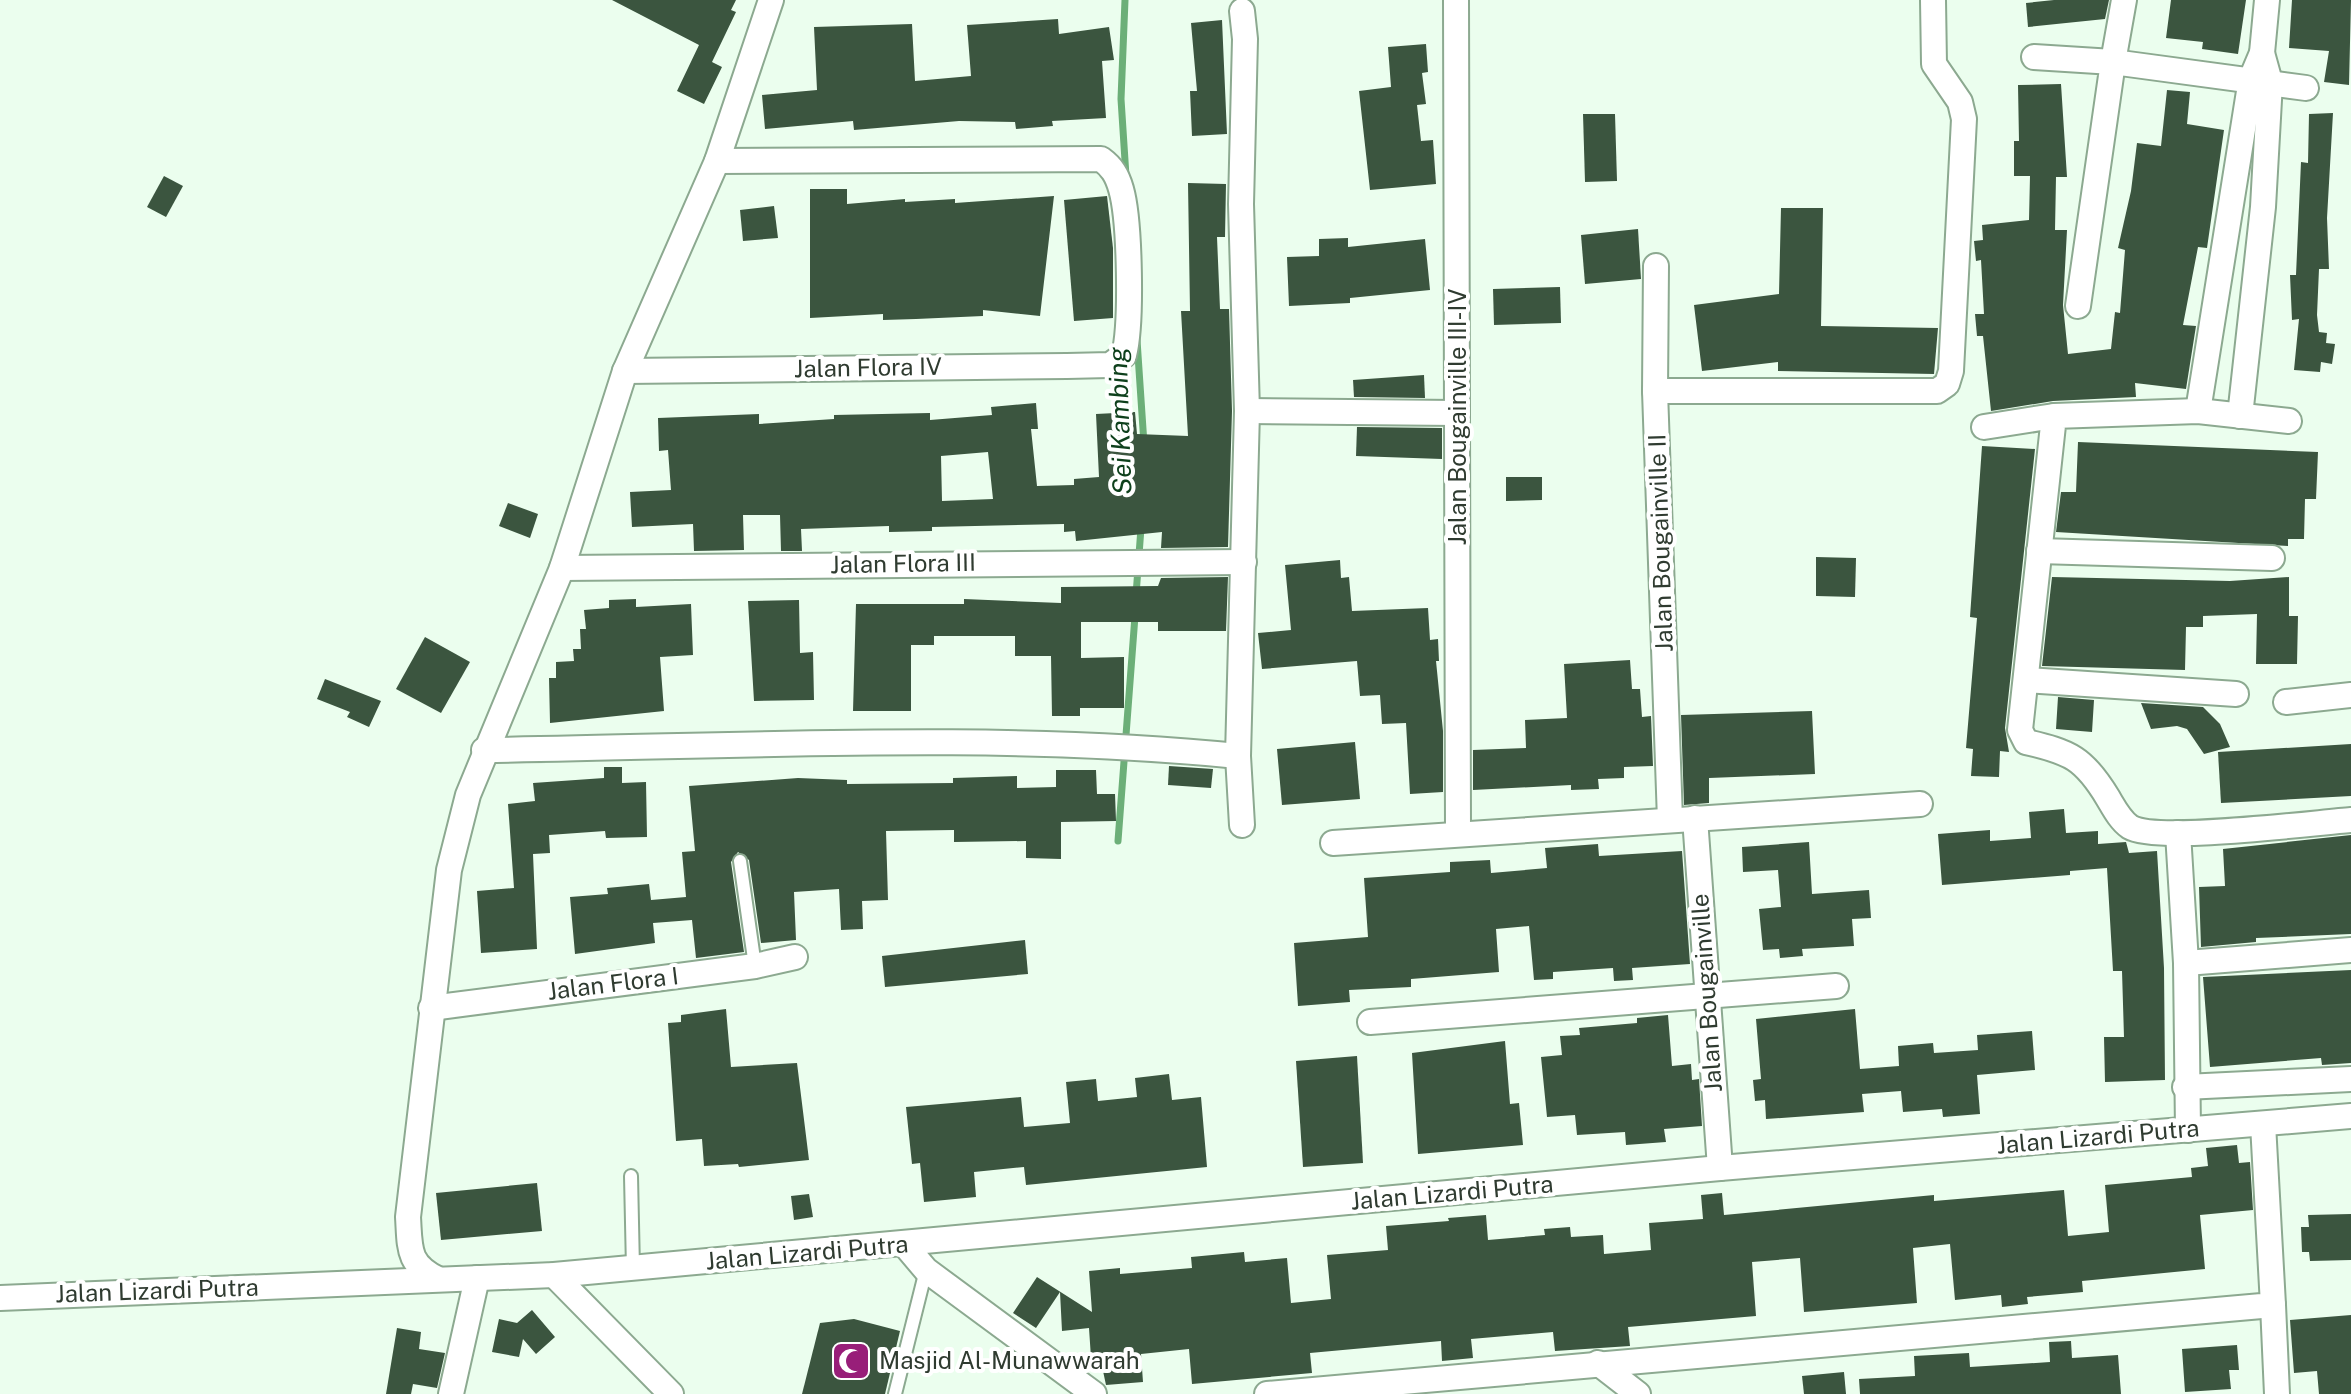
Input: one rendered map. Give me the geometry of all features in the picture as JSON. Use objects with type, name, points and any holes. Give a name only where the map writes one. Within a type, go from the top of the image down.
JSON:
[{"type":"street","points":[[438,1279],[421,1271],[411,1254],[408,1217],[449,870],[468,795],[484,750],[562,568],[625,371],[717,161],[771,0]]},
{"type":"street","name":"Jalan Bougainville III-IV","points":[[1456,0],[1460,226],[1458,833]]},
{"type":"street","points":[[1655,391],[1937,391],[1947,384],[1951,371],[1964,119],[1960,102],[1934,64],[1933,0]]},
{"type":"street","points":[[2078,306],[2124,0]]},
{"type":"street","points":[[2240,416],[2263,207],[2260,81],[2267,0]]},
{"type":"street","points":[[1242,11],[1245,39],[1241,247],[1247,411],[1238,756],[1242,825]]},
{"type":"street","points":[[2034,57],[2113,62],[2306,88]]},
{"type":"street","points":[[2198,411],[2260,81]]},
{"type":"street","name":"Jalan Flora IV","points":[[625,371],[1110,365],[1124,355],[1129,299],[1122,191],[1113,167],[1101,159],[717,161]]},
{"type":"street","name":"Jalan Bougainville II","points":[[1656,266],[1655,391],[1670,820]]},
{"type":"street","points":[[1247,411],[1457,413]]},
{"type":"street","points":[[1984,427],[2054,416],[2198,411],[2289,421]]},
{"type":"street","points":[[2054,416],[2020,730],[2026,742],[2075,756],[2092,771],[2119,816],[2131,828],[2178,833],[2351,820]]},
{"type":"street","points":[[2039,551],[2272,558]]},
{"type":"street","name":"Jalan Flora III","points":[[562,568],[1244,562]]},
{"type":"street","points":[[2026,680],[2236,694]]},
{"type":"street","points":[[2286,702],[2351,695]]},
{"type":"street","points":[[484,750],[1003,741],[1145,747],[1238,756]]},
{"type":"street","points":[[1333,843],[1920,804]]},
{"type":"street","name":"Jalan Bougainville","points":[[1695,818],[1720,1168]]},
{"type":"street","points":[[2178,833],[2186,963],[2185,1087],[2188,1130]]},
{"type":"street","points":[[2186,963],[2351,950]]},
{"type":"street","name":"Jalan Flora I","points":[[431,1008],[755,966],[795,957]]},
{"type":"street","points":[[1370,1022],[1836,986]]},
{"type":"street","points":[[2185,1087],[2351,1079]]},
{"type":"street","name":"Jalan Lizardi Putra","points":[[0,1298],[633,1269],[1720,1168],[2351,1116]]},
{"type":"street","points":[[2263,1124],[2277,1394]]},
{"type":"street","points":[[904,1244],[926,1270],[1094,1394]]},
{"type":"street","points":[[554,1275],[671,1394]]},
{"type":"street","points":[[451,1394],[477,1278]]},
{"type":"street","points":[[1267,1394],[1349,1390],[1598,1363],[2273,1305]]},
{"type":"street","points":[[1598,1363],[1638,1394]]},
{"type":"lane","points":[[740,861],[755,966]]},
{"type":"lane","points":[[631,1176],[633,1269]]},
{"type":"lane","points":[[895,1394],[926,1270]]},
{"type":"building","points":[[612,0],[736,0],[731,10],[736,12],[712,62],[722,67],[704,104],[677,91],[699,45]]},
{"type":"building","points":[[2109,0],[2105,19],[2028,27],[2026,3]]},
{"type":"building","points":[[2171,0],[2246,0],[2238,54],[2202,49],[2203,42],[2166,38]]},
{"type":"building","points":[[2292,0],[2351,0],[2349,85],[2324,82],[2329,51],[2289,48]]},
{"type":"building","points":[[1058,19],[1059,34],[1109,27],[1114,60],[1102,61],[1106,118],[1052,121],[1053,126],[1016,129],[1015,122],[959,121],[854,130],[853,121],[765,129],[762,95],[817,90],[814,27],[912,24],[915,81],[971,76],[967,25]]},
{"type":"building","points":[[1222,20],[1227,134],[1192,136],[1190,91],[1197,91],[1191,23]]},
{"type":"building","points":[[1426,44],[1428,72],[1422,73],[1426,104],[1417,105],[1421,141],[1433,140],[1436,184],[1370,190],[1359,91],[1391,87],[1388,47]]},
{"type":"building","points":[[2061,84],[2067,177],[2056,177],[2055,230],[2067,230],[2063,305],[2068,354],[2111,349],[2115,312],[2120,313],[2125,250],[2118,248],[2131,191],[2137,143],[2161,146],[2167,90],[2190,92],[2187,124],[2224,130],[2207,248],[2198,247],[2183,325],[2196,326],[2186,389],[2135,383],[2136,397],[2053,401],[1991,411],[1983,336],[1977,336],[1975,314],[1984,314],[1981,260],[1976,261],[1974,241],[1983,240],[1982,225],[2029,220],[2030,176],[2014,176],[2014,141],[2019,141],[2018,85]]},
{"type":"building","points":[[2333,113],[2327,218],[2329,269],[2319,269],[2317,315],[2319,332],[2327,333],[2326,343],[2335,344],[2332,364],[2321,362],[2320,372],[2294,370],[2299,319],[2292,320],[2290,275],[2296,275],[2301,162],[2308,163],[2309,114]]},
{"type":"building","points":[[1583,114],[1615,114],[1617,181],[1585,182]]},
{"type":"building","points":[[164,176],[183,186],[166,217],[147,207]]},
{"type":"building","points":[[1188,183],[1226,184],[1225,237],[1217,237],[1220,309],[1229,309],[1232,411],[1228,547],[1161,548],[1162,532],[1076,541],[1075,531],[1064,532],[1064,524],[932,527],[932,531],[889,532],[889,526],[801,529],[802,551],[781,551],[780,515],[743,515],[744,550],[694,551],[693,524],[632,527],[630,492],[671,490],[668,450],[659,451],[658,418],[759,414],[759,424],[834,419],[834,415],[930,413],[930,420],[992,415],[991,407],[1036,403],[1038,429],[1031,429],[1037,486],[1074,485],[1074,479],[1099,477],[1096,414],[1135,412],[1137,434],[1188,436],[1181,311],[1190,311]],"holes":[[[988,452],[993,499],[942,501],[941,456]]]},
{"type":"building","points":[[810,189],[847,189],[847,204],[905,199],[905,202],[955,199],[955,203],[1054,196],[1040,316],[983,310],[983,316],[883,320],[883,314],[810,318]]},
{"type":"building","points":[[1107,196],[1113,248],[1113,318],[1074,321],[1064,200]]},
{"type":"building","points":[[774,206],[778,238],[743,241],[740,210]]},
{"type":"building","points":[[1781,208],[1823,208],[1821,326],[1938,328],[1934,374],[1778,371],[1778,362],[1702,371],[1694,305],[1779,294]]},
{"type":"building","points":[[1638,229],[1641,279],[1585,284],[1581,235]]},
{"type":"building","points":[[1348,238],[1348,247],[1425,239],[1430,290],[1350,298],[1350,303],[1289,306],[1287,257],[1319,256],[1319,239]]},
{"type":"building","points":[[1560,287],[1561,323],[1494,325],[1493,289]]},
{"type":"building","points":[[1424,375],[1425,398],[1354,397],[1353,380]]},
{"type":"building","points":[[1357,427],[1442,428],[1442,459],[1356,456]]},
{"type":"building","points":[[2078,442],[2318,452],[2316,499],[2305,499],[2304,539],[2288,539],[2288,546],[2056,532],[2061,492],[2076,492]]},
{"type":"building","points":[[1982,446],[2035,449],[2005,728],[2009,752],[2000,751],[1999,777],[1971,776],[1973,749],[1966,748],[1977,618],[1970,617]]},
{"type":"building","points":[[1506,477],[1542,477],[1542,500],[1506,501]]},
{"type":"building","points":[[508,503],[538,514],[530,538],[499,526]]},
{"type":"building","points":[[1816,557],[1856,558],[1855,597],[1816,596]]},
{"type":"building","points":[[1340,560],[1341,578],[1349,577],[1352,611],[1428,608],[1430,640],[1438,639],[1439,661],[1436,661],[1443,731],[1443,792],[1410,794],[1406,723],[1382,724],[1380,695],[1360,696],[1357,661],[1262,669],[1258,633],[1291,630],[1285,565]]},
{"type":"building","points":[[1228,577],[1226,631],[1158,631],[1158,622],[1081,622],[1081,658],[1124,657],[1124,708],[1080,708],[1080,716],[1052,716],[1051,656],[1015,656],[1015,636],[934,636],[934,645],[911,645],[911,711],[853,711],[856,604],[964,604],[964,599],[1061,603],[1061,587],[1158,586],[1161,578]]},
{"type":"building","points":[[2052,577],[2230,581],[2289,577],[2289,616],[2298,616],[2297,664],[2256,664],[2257,614],[2203,616],[2203,627],[2186,627],[2185,670],[2042,666]]},
{"type":"building","points":[[636,599],[636,607],[691,604],[693,655],[660,657],[664,711],[550,723],[549,678],[556,678],[556,662],[574,661],[573,649],[581,649],[580,629],[586,629],[584,610],[609,608],[609,600]]},
{"type":"building","points":[[799,600],[800,653],[813,652],[814,700],[754,701],[748,601]]},
{"type":"building","points":[[425,637],[470,662],[441,713],[396,689]]},
{"type":"building","points":[[1630,660],[1632,689],[1640,689],[1642,717],[1651,716],[1653,766],[1624,767],[1624,778],[1598,779],[1599,789],[1571,790],[1571,785],[1473,790],[1473,750],[1526,748],[1525,720],[1567,718],[1564,664]]},
{"type":"building","points":[[325,679],[381,701],[369,727],[347,717],[350,712],[317,699]]},
{"type":"building","points":[[2058,697],[2094,700],[2092,732],[2056,729]]},
{"type":"building","points":[[2141,703],[2203,707],[2220,724],[2230,747],[2204,754],[2187,729],[2177,726],[2151,729]]},
{"type":"building","points":[[1812,711],[1815,774],[1709,778],[1709,803],[1684,805],[1681,715]]},
{"type":"building","points":[[1355,742],[1360,799],[1282,805],[1277,749]]},
{"type":"building","points":[[2351,744],[2351,796],[2221,803],[2218,752]]},
{"type":"building","points":[[1169,766],[1213,769],[1211,788],[1168,785]]},
{"type":"building","points":[[604,767],[622,767],[622,783],[646,782],[647,837],[606,838],[605,831],[549,835],[550,853],[533,854],[537,949],[481,953],[477,891],[514,888],[508,804],[535,801],[533,783],[604,778]]},
{"type":"building","points":[[1056,770],[1096,770],[1097,794],[1115,794],[1116,821],[1061,822],[1061,859],[1026,858],[1026,841],[954,842],[954,830],[886,831],[888,900],[862,901],[863,929],[841,930],[839,889],[794,892],[796,940],[761,943],[749,860],[738,852],[731,862],[744,952],[696,958],[692,920],[653,923],[655,943],[575,954],[570,897],[608,894],[607,888],[649,884],[651,900],[686,897],[682,852],[695,851],[689,786],[798,778],[847,780],[847,784],[953,783],[953,778],[1017,776],[1017,788],[1056,787]]},
{"type":"building","points":[[2064,809],[2066,833],[2098,831],[2098,844],[2126,842],[2129,853],[2157,851],[2164,968],[2165,1080],[2105,1082],[2104,1037],[2124,1037],[2122,971],[2113,971],[2107,868],[2070,871],[2070,875],[1942,885],[1938,834],[1990,830],[1990,841],[2031,838],[2029,812]]},
{"type":"building","points":[[2351,835],[2351,934],[2256,938],[2256,942],[2201,947],[2199,887],[2225,886],[2223,849]]},
{"type":"building","points":[[1809,842],[1812,894],[1869,890],[1871,918],[1852,919],[1854,946],[1802,949],[1803,956],[1780,958],[1779,949],[1763,950],[1759,909],[1781,907],[1778,870],[1743,872],[1742,847]]},
{"type":"building","points":[[1598,844],[1599,856],[1682,851],[1690,964],[1632,968],[1633,980],[1614,981],[1613,968],[1553,972],[1553,979],[1534,980],[1529,926],[1496,929],[1499,972],[1411,979],[1411,987],[1349,990],[1350,1002],[1298,1006],[1294,943],[1368,937],[1364,878],[1450,872],[1450,862],[1490,860],[1491,873],[1547,868],[1545,848]]},
{"type":"building","points":[[1025,940],[1028,974],[885,987],[882,956]]},
{"type":"building","points":[[2351,970],[2351,1063],[2322,1065],[2321,1058],[2210,1067],[2203,977]]},
{"type":"building","points":[[726,1009],[731,1067],[797,1063],[809,1160],[739,1167],[738,1164],[704,1166],[702,1139],[676,1141],[668,1023],[681,1022],[681,1015]]},
{"type":"building","points":[[1855,1009],[1860,1069],[1899,1066],[1898,1046],[1933,1043],[1934,1053],[1978,1050],[1977,1035],[2032,1031],[2035,1070],[1977,1075],[1980,1114],[1943,1117],[1942,1109],[1903,1112],[1901,1091],[1862,1094],[1864,1112],[1766,1119],[1765,1100],[1755,1101],[1753,1080],[1761,1079],[1756,1019]]},
{"type":"building","points":[[1668,1015],[1672,1066],[1691,1064],[1692,1080],[1699,1079],[1702,1126],[1664,1129],[1666,1142],[1626,1145],[1625,1132],[1577,1135],[1575,1115],[1547,1117],[1541,1057],[1562,1055],[1560,1036],[1580,1035],[1579,1028],[1637,1023],[1637,1018]]},
{"type":"building","points":[[1505,1041],[1510,1104],[1519,1103],[1523,1145],[1418,1154],[1412,1053]]},
{"type":"building","points":[[1357,1056],[1363,1163],[1303,1167],[1296,1061]]},
{"type":"building","points":[[1169,1074],[1172,1100],[1201,1097],[1207,1167],[1026,1185],[1024,1167],[974,1172],[976,1197],[924,1202],[920,1163],[912,1164],[906,1107],[1021,1097],[1024,1127],[1070,1123],[1066,1082],[1096,1079],[1098,1101],[1137,1097],[1135,1078]]},
{"type":"building","points":[[2237,1145],[2239,1163],[2250,1162],[2253,1210],[2200,1215],[2205,1269],[2082,1281],[2083,1292],[2027,1297],[2028,1304],[2002,1307],[2001,1295],[1955,1300],[1950,1244],[1913,1248],[1917,1303],[1804,1312],[1800,1258],[1752,1262],[1756,1316],[1628,1327],[1630,1346],[1555,1351],[1553,1332],[1471,1339],[1473,1358],[1442,1361],[1441,1341],[1310,1353],[1312,1373],[1192,1384],[1189,1349],[1141,1354],[1143,1382],[1106,1385],[1100,1357],[1091,1358],[1089,1328],[1062,1331],[1060,1292],[1036,1328],[1013,1313],[1037,1277],[1092,1312],[1089,1271],[1120,1268],[1120,1274],[1192,1268],[1191,1257],[1244,1252],[1245,1262],[1287,1258],[1291,1303],[1331,1299],[1327,1255],[1388,1250],[1386,1226],[1449,1221],[1448,1218],[1486,1215],[1488,1240],[1545,1235],[1544,1229],[1570,1227],[1571,1237],[1603,1235],[1604,1254],[1651,1250],[1649,1223],[1703,1219],[1701,1195],[1722,1193],[1724,1215],[1934,1195],[1934,1201],[2064,1190],[2068,1236],[2109,1232],[2105,1185],[2192,1177],[2191,1168],[2208,1166],[2206,1148]]},
{"type":"building","points":[[537,1183],[542,1231],[441,1240],[436,1193]]},
{"type":"building","points":[[809,1194],[813,1217],[794,1220],[791,1196]]},
{"type":"building","points":[[2351,1214],[2351,1260],[2310,1261],[2309,1252],[2302,1252],[2301,1227],[2309,1227],[2308,1215]]},
{"type":"building","points":[[532,1310],[555,1337],[536,1354],[523,1339],[519,1357],[492,1352],[499,1319],[517,1323]]},
{"type":"building","points":[[2351,1315],[2351,1394],[2319,1394],[2317,1371],[2294,1373],[2290,1320]]},
{"type":"building","name":"Masjid Al-Munawwarah","points":[[854,1319],[900,1331],[885,1394],[802,1394],[820,1323]]},
{"type":"building","points":[[397,1328],[421,1332],[419,1349],[445,1353],[437,1388],[413,1384],[411,1394],[386,1394]]},
{"type":"building","points":[[2071,1341],[2072,1358],[2118,1355],[2121,1394],[1860,1394],[1859,1379],[1915,1376],[1914,1356],[1969,1353],[1970,1367],[2050,1362],[2049,1342]]},
{"type":"building","points":[[2237,1345],[2239,1370],[2229,1370],[2231,1389],[2185,1392],[2182,1349]]},
{"type":"building","points":[[1844,1372],[1846,1394],[1804,1394],[1802,1376]]},
{"type":"waterway","name":"Sei Kambing","points":[[1125,0],[1121,99],[1126,176]]},
{"type":"waterway","name":"Sei Kambing","points":[[1137,340],[1144,444]]},
{"type":"waterway","name":"Sei Kambing","points":[[1136,595],[1141,528]]},
{"type":"waterway","name":"Sei Kambing","points":[[1118,841],[1135,616]]},
{"type":"place","name":"Masjid Al-Munawwarah","points":[[851,1361]]}]
